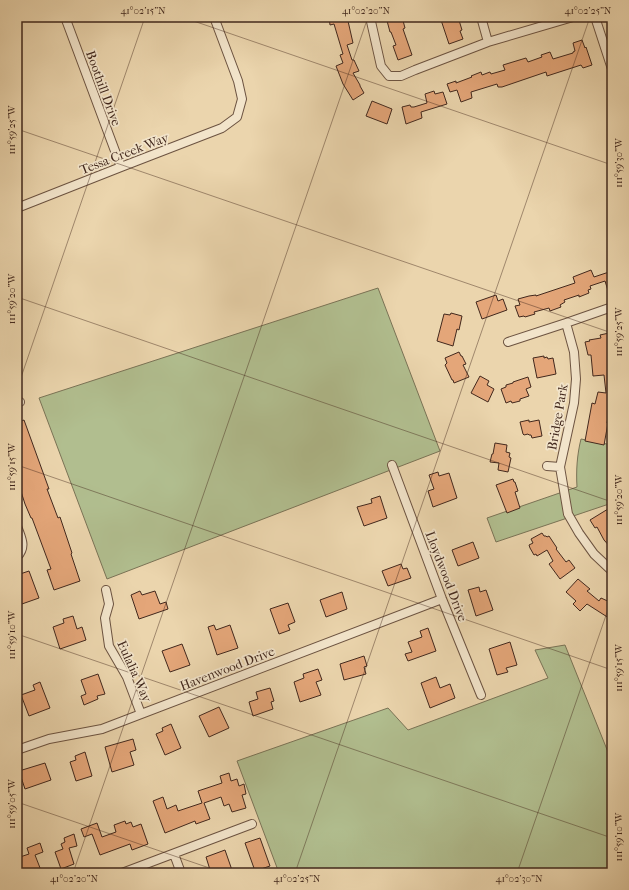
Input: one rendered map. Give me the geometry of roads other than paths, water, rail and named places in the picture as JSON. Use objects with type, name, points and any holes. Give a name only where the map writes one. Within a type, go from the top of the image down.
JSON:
[{"type":"street","name":"Boothill Drive","points":[[65,17],[121,167]]},
{"type":"street","name":"Tessa Creek Way","points":[[17,208],[222,128],[237,117],[242,99],[238,81],[214,17]]},
{"type":"street","points":[[370,17],[380,66],[389,76],[400,76],[488,42],[573,17]]},
{"type":"street","points":[[481,17],[488,42]]},
{"type":"street","points":[[595,17],[612,69]]},
{"type":"street","points":[[508,342],[612,307]]},
{"type":"street","name":"Bridge Park","points":[[566,323],[574,352],[576,379],[574,403],[560,467],[568,514],[594,554],[612,571]]},
{"type":"street","name":"Lloydwood Drive","points":[[392,465],[442,598],[481,695]]},
{"type":"street","name":"Bridge Park","points":[[547,466],[560,467]]},
{"type":"street","points":[[17,526],[23,542],[20,554]]},
{"type":"street","name":"Eulalia Way","points":[[106,590],[109,604],[105,618],[109,646],[127,677],[141,714]]},
{"type":"street","name":"Havenwood Drive","points":[[17,750],[49,738],[102,728],[442,598]]},
{"type":"street","points":[[122,873],[252,824]]},
{"type":"street","points":[[174,854],[181,873]]}]
